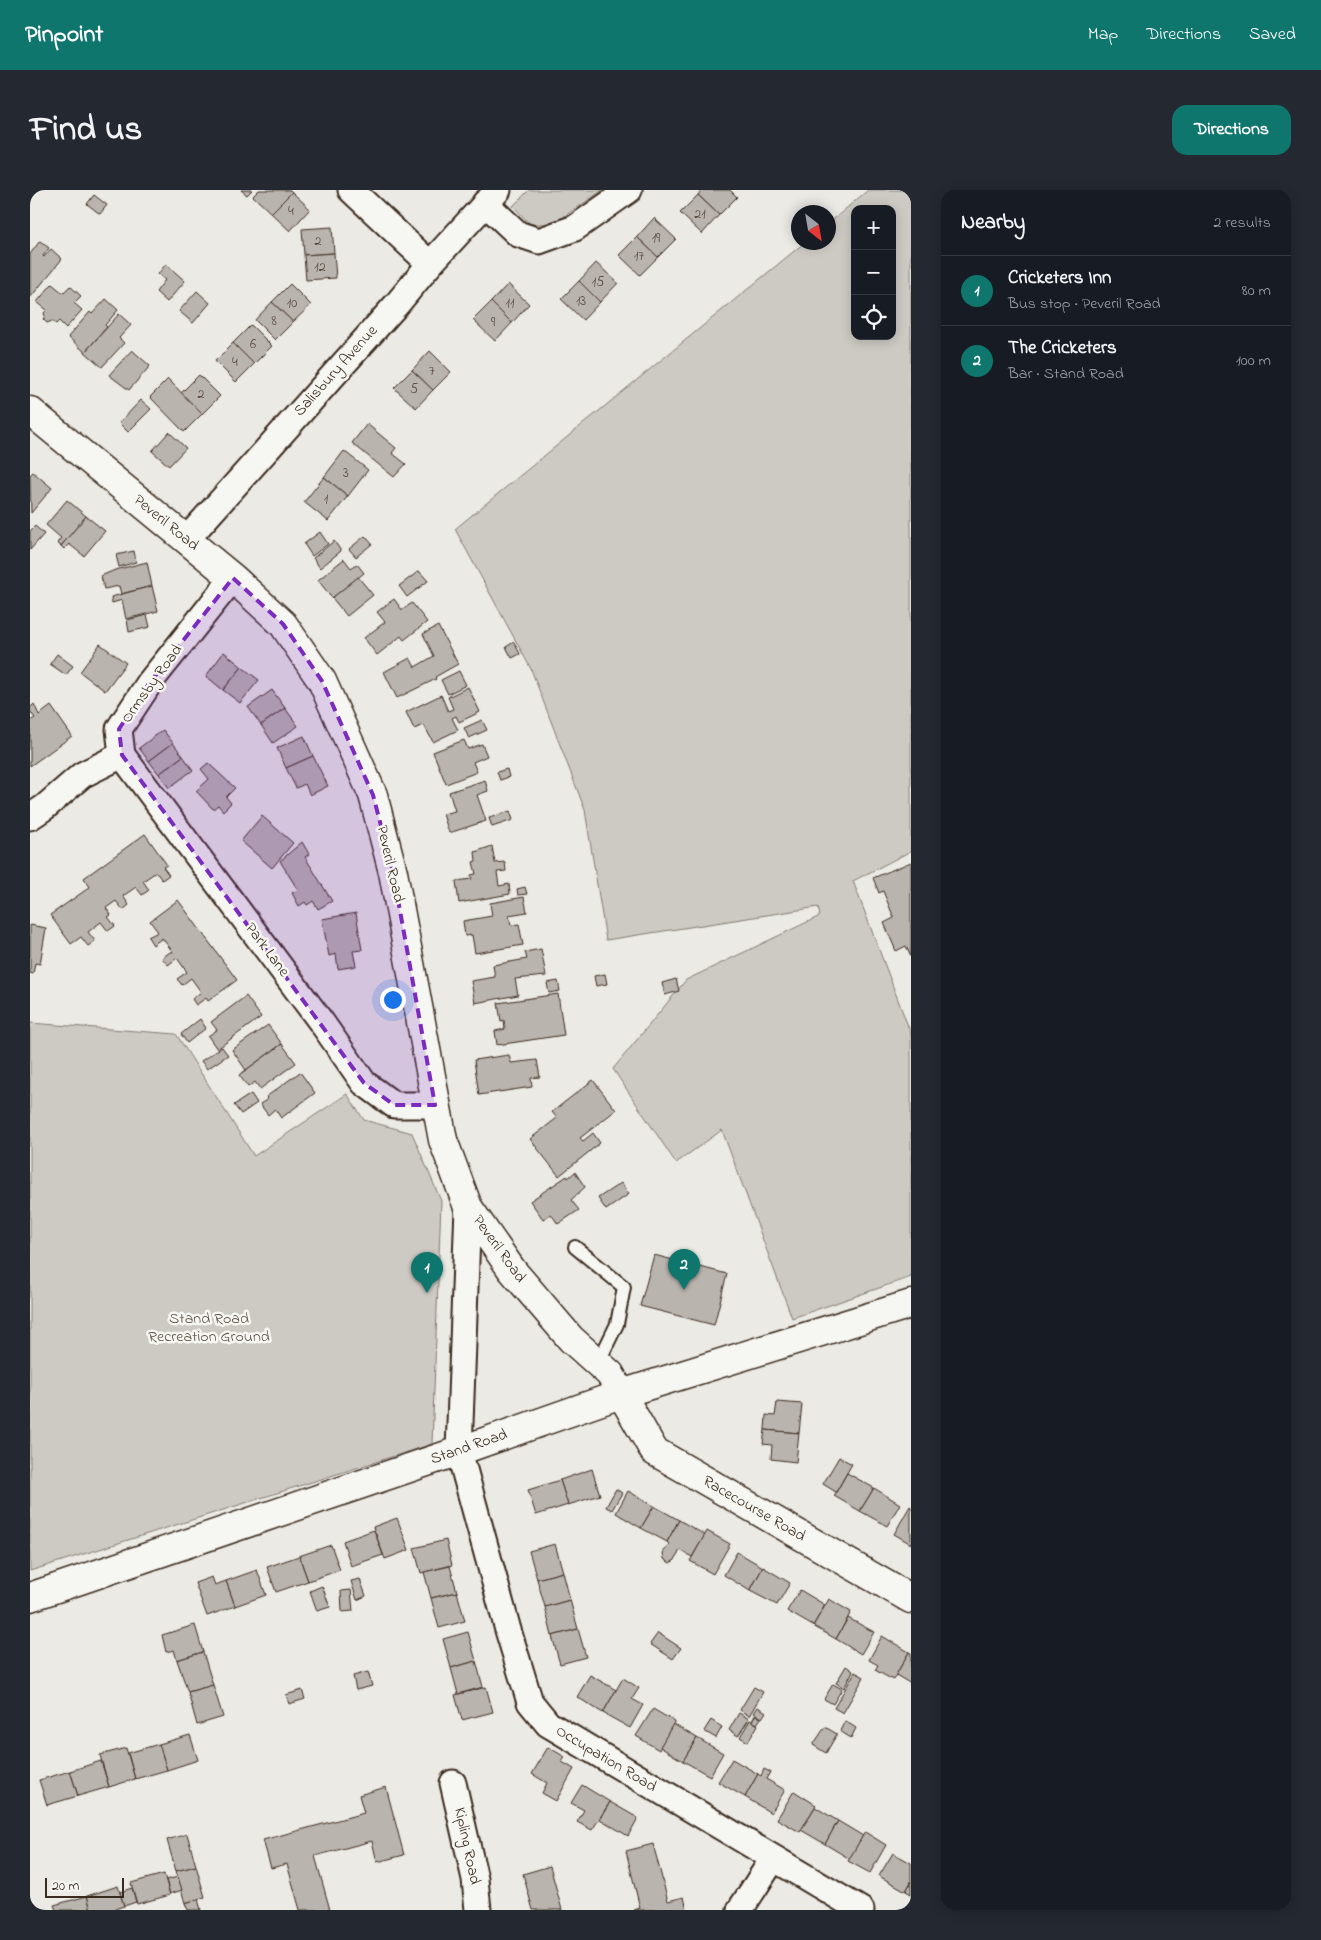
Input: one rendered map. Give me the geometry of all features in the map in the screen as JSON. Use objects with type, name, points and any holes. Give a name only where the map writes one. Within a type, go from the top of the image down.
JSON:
[{"type":"street","points":[[351,190],[430,264]]},
{"type":"street","name":"Salisbury Avenue","points":[[186,540],[492,196],[518,234],[539,241],[575,228],[629,190]]},
{"type":"street","name":"Peveril Road","points":[[30,411],[233,578],[283,624],[322,682],[373,795],[393,872],[443,1140],[468,1207],[512,1270],[571,1339],[610,1374],[621,1394]]},
{"type":"street","name":"Ormsby Road","points":[[122,755],[119,729],[150,682],[233,578]]},
{"type":"street","points":[[30,817],[45,808],[82,774],[122,755]]},
{"type":"street","name":"Park Lane","points":[[122,755],[322,1023],[364,1083],[394,1105],[435,1105]]},
{"type":"street","name":"Occupation Road","points":[[468,1207],[459,1452],[530,1702],[548,1724],[861,1910]]},
{"type":"street","name":"Stand Road","points":[[30,1597],[459,1452],[621,1394],[911,1304]]},
{"type":"street","name":"Racecourse Road","points":[[621,1394],[654,1451],[911,1599]]},
{"type":"street","name":"Kipling Road","points":[[453,1783],[475,1879],[478,1910]]},
{"type":"street","points":[[740,1910],[773,1859]]},
{"type":"lane","points":[[575,1247],[624,1287],[617,1324],[598,1363]]},
{"type":"highlighted area","points":[[233,578],[283,624],[322,681],[373,795],[393,872],[435,1105],[394,1105],[364,1083],[122,755],[119,729],[150,682]]},
{"type":"green space","points":[[529,190],[603,190],[553,224],[530,224],[513,206]]},
{"type":"green space","points":[[868,190],[909,190],[911,192],[911,851],[853,881],[911,1034],[911,1277],[792,1318],[722,1130],[676,1163],[613,1069],[686,980],[820,916],[818,907],[606,940],[585,810],[531,669],[455,529],[795,250],[836,250],[836,217]]},
{"type":"green space","name":"Stand Road Recreation Ground","points":[[30,1023],[176,1034],[254,1156],[347,1094],[364,1120],[412,1133],[441,1201],[432,1444],[30,1571]]},
{"type":"building","points":[[241,190],[252,190],[247,195]]},
{"type":"building","points":[[259,190],[290,190],[292,192],[271,213],[253,196]]},
{"type":"building","points":[[702,190],[730,190],[737,197],[719,215],[698,195]]},
{"type":"building","points":[[292,192],[310,209],[290,231],[271,213]]},
{"type":"building","points":[[94,195],[107,205],[100,214],[87,204]]},
{"type":"building","points":[[698,195],[719,215],[702,234],[680,213]]},
{"type":"building","points":[[654,218],[676,239],[658,257],[637,237]]},
{"type":"building","points":[[332,227],[334,253],[304,255],[302,229]]},
{"type":"building","points":[[637,237],[658,257],[640,275],[619,255]]},
{"type":"building","points":[[40,241],[49,248],[44,257],[51,249],[62,259],[30,298],[30,254]]},
{"type":"building","points":[[334,253],[336,278],[306,280],[304,255]]},
{"type":"building","points":[[596,263],[618,283],[600,302],[579,281]]},
{"type":"building","points":[[166,264],[185,281],[167,302],[156,292],[165,280],[158,274]]},
{"type":"building","points":[[579,281],[600,302],[583,320],[561,299]]},
{"type":"building","points":[[52,284],[63,293],[70,286],[81,296],[74,303],[82,310],[66,328],[59,321],[56,324],[52,321],[47,323],[43,319],[44,313],[47,310],[37,302]]},
{"type":"building","points":[[290,284],[311,305],[293,322],[272,302]]},
{"type":"building","points":[[508,284],[529,304],[512,323],[491,302]]},
{"type":"building","points":[[197,291],[210,303],[193,323],[179,311]]},
{"type":"building","points":[[106,299],[118,310],[105,325],[107,327],[85,352],[68,337],[90,312],[92,314]]},
{"type":"building","points":[[272,302],[293,322],[275,340],[255,320]]},
{"type":"building","points":[[491,302],[512,323],[495,341],[473,320]]},
{"type":"building","points":[[119,314],[131,325],[119,338],[124,343],[102,367],[85,352]]},
{"type":"building","points":[[251,325],[272,346],[254,364],[233,343]]},
{"type":"building","points":[[233,343],[254,364],[236,382],[215,361]]},
{"type":"building","points":[[132,350],[150,366],[129,390],[109,375]]},
{"type":"building","points":[[430,351],[451,372],[433,390],[412,370]]},
{"type":"building","points":[[412,370],[433,390],[416,408],[394,388]]},
{"type":"building","points":[[199,375],[220,396],[202,414],[181,393]]},
{"type":"building","points":[[168,379],[202,414],[184,432],[150,397]]},
{"type":"building","points":[[141,400],[151,409],[128,432],[119,423]]},
{"type":"building","points":[[367,424],[396,448],[392,453],[406,464],[394,477],[352,443]]},
{"type":"building","points":[[169,432],[186,448],[169,466],[152,451]]},
{"type":"building","points":[[344,451],[368,470],[348,496],[324,477]]},
{"type":"building","points":[[33,472],[52,488],[31,513],[30,475]]},
{"type":"building","points":[[324,477],[348,496],[328,521],[304,502]]},
{"type":"building","points":[[67,500],[86,516],[61,546],[57,543],[61,538],[46,525]]},
{"type":"building","points":[[86,516],[105,531],[84,556],[69,544],[64,549],[61,546]]},
{"type":"building","points":[[35,526],[44,534],[30,550],[30,531]]},
{"type":"building","points":[[320,532],[328,544],[312,556],[304,544]]},
{"type":"building","points":[[365,536],[372,544],[356,557],[349,549]]},
{"type":"building","points":[[334,541],[341,551],[320,568],[313,558]]},
{"type":"building","points":[[134,551],[136,562],[119,567],[116,555]]},
{"type":"building","points":[[344,559],[351,568],[357,564],[364,573],[332,598],[318,580]]},
{"type":"building","points":[[147,562],[152,586],[121,594],[119,586],[104,589],[101,576],[115,570]]},
{"type":"building","points":[[419,571],[428,581],[407,597],[399,586]]},
{"type":"building","points":[[358,577],[373,595],[347,616],[332,598]]},
{"type":"building","points":[[152,586],[158,611],[126,619],[122,600],[112,603],[111,597]]},
{"type":"building","points":[[394,599],[402,610],[412,603],[427,622],[404,640],[401,636],[377,655],[364,638],[385,622],[377,612]]},
{"type":"building","points":[[147,615],[150,627],[129,632],[127,620]]},
{"type":"building","points":[[438,626],[458,664],[435,677],[436,679],[397,698],[384,672],[410,658],[415,667],[434,656],[423,634]]},
{"type":"building","points":[[514,642],[520,654],[512,658],[506,647]]},
{"type":"building","points":[[100,644],[126,663],[105,691],[80,672]]},
{"type":"building","points":[[224,652],[242,667],[223,690],[206,676]]},
{"type":"building","points":[[57,654],[73,666],[66,675],[50,664]]},
{"type":"building","points":[[242,667],[259,680],[240,703],[223,690]]},
{"type":"building","points":[[459,671],[466,685],[448,694],[441,680]]},
{"type":"building","points":[[468,687],[480,712],[459,722],[456,716],[452,718],[458,730],[433,742],[424,725],[414,729],[406,712],[441,695],[448,711],[453,709],[448,697]]},
{"type":"building","points":[[272,690],[285,708],[261,725],[248,707]]},
{"type":"building","points":[[34,704],[39,715],[51,706],[72,736],[30,766],[30,721],[35,718],[30,708]]},
{"type":"building","points":[[285,708],[298,726],[273,743],[261,725]]},
{"type":"building","points":[[482,720],[487,730],[469,738],[464,728]]},
{"type":"building","points":[[163,730],[173,743],[149,761],[139,748]]},
{"type":"building","points":[[304,736],[313,756],[286,768],[277,748]]},
{"type":"building","points":[[464,740],[468,749],[482,744],[487,756],[473,762],[477,772],[446,784],[433,752]]},
{"type":"building","points":[[173,743],[183,756],[159,774],[149,761]]},
{"type":"building","points":[[183,756],[193,770],[169,788],[159,774]]},
{"type":"building","points":[[313,756],[328,786],[310,795],[305,784],[296,788],[286,768]]},
{"type":"building","points":[[208,763],[235,788],[226,797],[231,803],[223,811],[218,805],[213,809],[196,791],[209,779],[201,769]]},
{"type":"building","points":[[507,769],[509,777],[500,780],[497,772]]},
{"type":"building","points":[[485,780],[488,791],[477,795],[486,821],[449,833],[443,814],[455,811],[449,792]]},
{"type":"building","points":[[510,811],[513,820],[492,827],[489,818]]},
{"type":"building","points":[[262,816],[293,843],[272,868],[241,841]]},
{"type":"building","points":[[145,834],[167,865],[163,867],[169,875],[162,880],[156,872],[143,881],[149,890],[142,895],[136,887],[123,896],[129,905],[123,910],[116,901],[106,908],[111,915],[108,917],[115,926],[108,931],[101,922],[88,932],[95,941],[88,946],[81,937],[71,944],[50,915],[90,887],[84,878]]},
{"type":"building","points":[[302,842],[309,854],[305,857],[332,901],[318,909],[313,901],[307,905],[305,902],[299,906],[292,893],[298,890],[280,861]]},
{"type":"building","points":[[492,846],[495,863],[505,862],[506,871],[497,872],[499,886],[509,884],[510,894],[459,903],[456,881],[472,879],[471,875],[476,874],[473,862],[476,861],[475,852]]},
{"type":"building","points":[[911,862],[911,957],[906,946],[896,951],[884,923],[894,918],[883,891],[879,893],[873,878]]},
{"type":"building","points":[[525,887],[527,894],[518,895],[517,889]]},
{"type":"building","points":[[524,897],[527,912],[509,915],[511,925],[519,924],[523,945],[475,953],[472,935],[465,936],[463,921],[492,916],[490,903]]},
{"type":"building","points":[[178,900],[237,980],[208,1001],[206,998],[196,1005],[192,999],[201,992],[191,978],[182,985],[177,979],[187,972],[177,958],[168,965],[162,958],[173,952],[162,938],[153,945],[148,937],[158,932],[150,921]]},
{"type":"building","points":[[356,913],[362,950],[353,951],[356,966],[338,969],[336,954],[329,956],[322,919]]},
{"type":"building","points":[[30,925],[46,928],[40,964],[35,963],[33,974],[30,973]]},
{"type":"building","points":[[541,949],[546,976],[515,979],[518,995],[475,1003],[471,981],[495,977],[493,965],[527,959],[525,952]]},
{"type":"building","points":[[605,974],[607,984],[596,986],[594,976]]},
{"type":"building","points":[[676,979],[679,991],[665,995],[662,983]]},
{"type":"building","points":[[558,981],[560,991],[549,993],[547,983]]},
{"type":"building","points":[[558,994],[564,1035],[497,1045],[495,1031],[505,1029],[504,1020],[501,1021],[498,1003]]},
{"type":"building","points":[[246,996],[261,1017],[217,1049],[208,1036],[217,1030],[211,1022]]},
{"type":"building","points":[[200,1019],[206,1028],[187,1043],[181,1034]]},
{"type":"building","points":[[268,1025],[282,1044],[246,1070],[232,1050]]},
{"type":"building","points":[[282,1044],[296,1063],[260,1089],[255,1082],[248,1087],[239,1075]]},
{"type":"building","points":[[222,1047],[228,1055],[207,1069],[201,1061]]},
{"type":"building","points":[[509,1055],[511,1063],[537,1060],[540,1077],[531,1078],[532,1087],[479,1095],[474,1060]]},
{"type":"building","points":[[300,1072],[315,1093],[281,1118],[275,1109],[268,1115],[260,1104],[268,1099],[266,1097]]},
{"type":"building","points":[[593,1080],[616,1110],[580,1138],[583,1141],[593,1133],[600,1143],[559,1176],[530,1139],[557,1118],[552,1112]]},
{"type":"building","points":[[251,1094],[257,1103],[241,1114],[234,1105]]},
{"type":"building","points":[[575,1172],[585,1187],[571,1200],[579,1210],[558,1224],[551,1214],[543,1219],[530,1201]]},
{"type":"building","points":[[621,1183],[629,1194],[606,1210],[598,1198]]},
{"type":"building","points":[[654,1255],[727,1274],[714,1325],[640,1306]]},
{"type":"building","points":[[777,1402],[802,1404],[799,1433],[765,1430],[766,1415],[775,1416]]},
{"type":"building","points":[[765,1430],[799,1433],[796,1462],[771,1459],[772,1445],[763,1444]]},
{"type":"building","points":[[839,1457],[852,1464],[836,1492],[823,1484]]},
{"type":"building","points":[[592,1469],[600,1495],[568,1505],[560,1480]]},
{"type":"building","points":[[847,1473],[874,1488],[860,1511],[834,1496]]},
{"type":"building","points":[[560,1480],[568,1505],[536,1515],[528,1490]]},
{"type":"building","points":[[874,1488],[900,1504],[887,1526],[860,1511]]},
{"type":"building","points":[[616,1489],[622,1493],[612,1510],[606,1507]]},
{"type":"building","points":[[628,1491],[654,1506],[641,1528],[616,1513]]},
{"type":"building","points":[[654,1506],[679,1520],[667,1542],[641,1528]]},
{"type":"building","points":[[911,1507],[911,1544],[894,1534]]},
{"type":"building","points":[[397,1518],[409,1550],[385,1559],[373,1527]]},
{"type":"building","points":[[679,1520],[705,1535],[692,1557],[680,1550],[675,1560],[670,1563],[664,1559],[663,1553]]},
{"type":"building","points":[[374,1530],[383,1555],[351,1566],[343,1541]]},
{"type":"building","points":[[707,1531],[730,1544],[713,1574],[690,1561]]},
{"type":"building","points":[[446,1540],[452,1565],[421,1573],[414,1548]]},
{"type":"building","points":[[555,1544],[563,1572],[537,1579],[529,1551]]},
{"type":"building","points":[[331,1545],[340,1570],[308,1581],[299,1556]]},
{"type":"building","points":[[737,1552],[763,1567],[750,1591],[724,1575]]},
{"type":"building","points":[[299,1556],[308,1581],[276,1592],[267,1567]]},
{"type":"building","points":[[450,1566],[457,1592],[431,1598],[424,1572]]},
{"type":"building","points":[[763,1567],[790,1583],[777,1605],[750,1591]]},
{"type":"building","points":[[257,1570],[266,1595],[235,1606],[226,1581]]},
{"type":"building","points":[[563,1572],[570,1600],[545,1607],[537,1579]]},
{"type":"building","points":[[212,1577],[215,1585],[226,1581],[235,1606],[207,1616],[195,1583]]},
{"type":"building","points":[[360,1579],[366,1596],[357,1600],[351,1581]]},
{"type":"building","points":[[322,1586],[330,1607],[317,1611],[310,1591]]},
{"type":"building","points":[[351,1590],[353,1611],[342,1612],[341,1591]]},
{"type":"building","points":[[800,1590],[825,1605],[813,1626],[787,1611]]},
{"type":"building","points":[[457,1592],[465,1621],[439,1628],[431,1598]]},
{"type":"building","points":[[829,1599],[851,1612],[836,1639],[813,1626]]},
{"type":"building","points":[[570,1600],[578,1629],[552,1636],[545,1607]]},
{"type":"building","points":[[848,1618],[874,1632],[861,1654],[836,1639]]},
{"type":"building","points":[[195,1625],[203,1652],[177,1660],[174,1650],[166,1652],[162,1635]]},
{"type":"building","points":[[578,1629],[586,1657],[560,1664],[552,1636]]},
{"type":"building","points":[[468,1632],[476,1661],[451,1668],[443,1639]]},
{"type":"building","points":[[658,1633],[681,1648],[673,1659],[650,1644]]},
{"type":"building","points":[[882,1636],[909,1652],[893,1680],[875,1670],[878,1665],[869,1660]]},
{"type":"building","points":[[203,1652],[213,1685],[188,1692],[177,1660]]},
{"type":"building","points":[[909,1652],[911,1653],[911,1684],[896,1675]]},
{"type":"building","points":[[476,1661],[483,1687],[458,1694],[451,1668]]},
{"type":"building","points":[[846,1666],[853,1671],[844,1688],[836,1683]]},
{"type":"building","points":[[368,1672],[372,1686],[356,1690],[353,1676]]},
{"type":"building","points":[[855,1672],[864,1677],[843,1713],[834,1708]]},
{"type":"building","points":[[590,1675],[616,1690],[603,1713],[577,1697]]},
{"type":"building","points":[[623,1678],[639,1688],[632,1699],[643,1705],[630,1728],[603,1713]]},
{"type":"building","points":[[833,1684],[842,1689],[833,1704],[824,1699]]},
{"type":"building","points":[[213,1685],[223,1717],[197,1725],[188,1692]]},
{"type":"building","points":[[486,1687],[493,1712],[462,1720],[455,1695]]},
{"type":"building","points":[[754,1687],[763,1692],[749,1716],[740,1710]]},
{"type":"building","points":[[302,1690],[305,1699],[289,1704],[286,1695]]},
{"type":"building","points":[[758,1707],[766,1712],[762,1718],[754,1713]]},
{"type":"building","points":[[653,1709],[675,1722],[659,1750],[636,1736]]},
{"type":"building","points":[[739,1713],[749,1719],[738,1736],[729,1730]]},
{"type":"building","points":[[755,1715],[761,1718],[757,1724],[752,1721]]},
{"type":"building","points":[[711,1720],[722,1727],[716,1738],[704,1731]]},
{"type":"building","points":[[750,1720],[758,1725],[748,1742],[740,1737]]},
{"type":"building","points":[[845,1721],[856,1728],[851,1738],[840,1731]]},
{"type":"building","points":[[673,1724],[697,1738],[683,1761],[660,1747]]},
{"type":"building","points":[[825,1727],[837,1734],[826,1753],[813,1745]]},
{"type":"building","points":[[190,1735],[198,1760],[167,1770],[159,1744]]},
{"type":"building","points":[[697,1738],[723,1753],[710,1776],[683,1761]]},
{"type":"building","points":[[159,1744],[167,1770],[135,1779],[128,1753]]},
{"type":"building","points":[[548,1747],[565,1757],[562,1762],[574,1769],[556,1801],[542,1793],[547,1783],[532,1774]]},
{"type":"building","points":[[126,1748],[135,1779],[109,1787],[100,1755]]},
{"type":"building","points":[[732,1759],[758,1774],[745,1797],[718,1782]]},
{"type":"building","points":[[101,1761],[109,1787],[78,1796],[70,1771]]},
{"type":"building","points":[[764,1769],[770,1772],[766,1779],[785,1790],[771,1813],[745,1797],[758,1774],[761,1776]]},
{"type":"building","points":[[70,1771],[78,1796],[47,1805],[39,1780]]},
{"type":"building","points":[[582,1785],[610,1802],[592,1830],[577,1822],[584,1810],[571,1803]]},
{"type":"building","points":[[386,1787],[404,1855],[377,1862],[372,1841],[315,1856],[330,1910],[300,1910],[287,1864],[271,1868],[263,1840],[364,1813],[359,1795]]},
{"type":"building","points":[[794,1791],[816,1805],[800,1832],[777,1819]]},
{"type":"building","points":[[610,1802],[638,1818],[628,1836],[600,1819]]},
{"type":"building","points":[[815,1807],[838,1821],[825,1844],[801,1830]]},
{"type":"building","points":[[838,1821],[863,1836],[850,1859],[825,1844]]},
{"type":"building","points":[[865,1832],[886,1845],[870,1873],[848,1861]]},
{"type":"building","points":[[187,1834],[196,1866],[176,1871],[167,1840]]},
{"type":"building","points":[[653,1844],[668,1901],[684,1897],[687,1910],[634,1910],[640,1908],[626,1851]]},
{"type":"building","points":[[893,1853],[911,1863],[911,1882],[906,1891],[879,1876]]},
{"type":"building","points":[[196,1866],[205,1897],[185,1903],[176,1871]]},
{"type":"building","points":[[550,1866],[562,1910],[533,1910],[523,1874]]},
{"type":"building","points":[[164,1874],[170,1895],[137,1904],[131,1883]]},
{"type":"building","points":[[178,1877],[182,1890],[170,1894],[166,1880]]},
{"type":"building","points":[[911,1882],[911,1894],[906,1891]]},
{"type":"building","points":[[118,1886],[124,1906],[112,1910],[91,1910],[87,1896]]},
{"type":"building","points":[[132,1888],[136,1902],[124,1906],[120,1892]]},
{"type":"building","points":[[87,1896],[91,1910],[56,1910],[54,1905]]},
{"type":"building","points":[[198,1899],[201,1910],[188,1910],[185,1903]]},
{"type":"place","name":"The Cricketers","points":[[684,1290]]},
{"type":"place","name":"Cricketers Inn","points":[[427,1293]]}]
